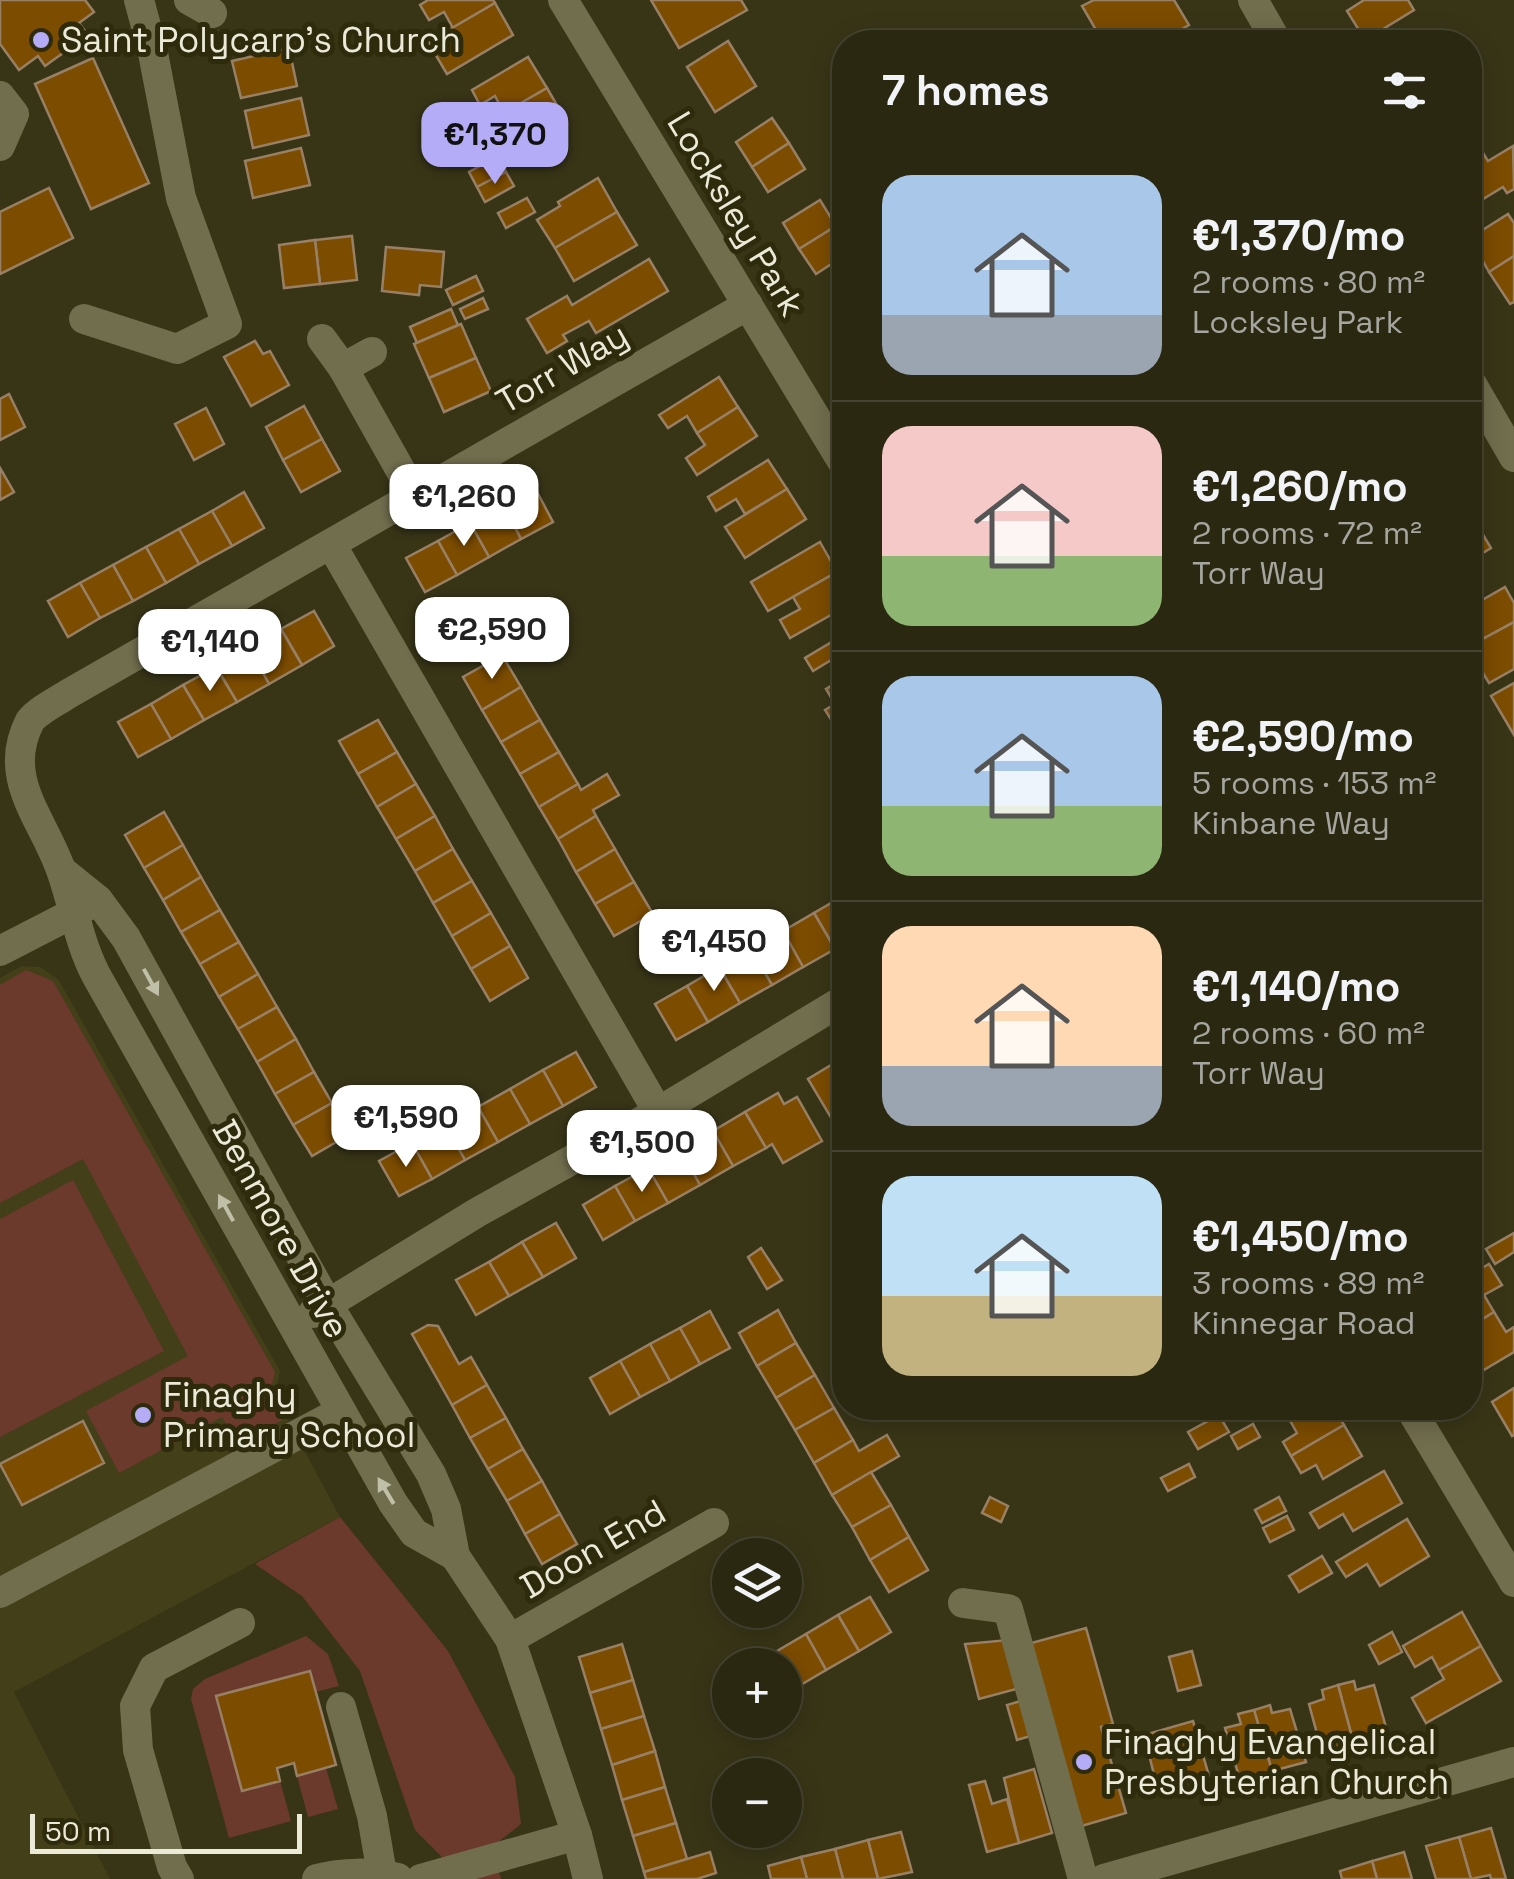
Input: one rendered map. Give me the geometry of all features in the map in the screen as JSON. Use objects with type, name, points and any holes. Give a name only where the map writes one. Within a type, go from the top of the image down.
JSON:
[{"type":"street","points":[[84,320],[178,349],[227,324],[181,198],[139,0]]},
{"type":"street","name":"Locksley Park","points":[[563,0],[832,444]]},
{"type":"street","points":[[1253,0],[1270,30]]},
{"type":"street","points":[[0,96],[14,114],[0,146]]},
{"type":"street","name":"Torr Way","points":[[85,907],[13,778],[7,748],[32,718],[748,305]]},
{"type":"street","points":[[322,339],[343,368],[414,496]]},
{"type":"street","points":[[343,368],[372,352]]},
{"type":"street","points":[[1482,401],[1514,456]]},
{"type":"street","points":[[331,544],[658,1112]]},
{"type":"street","points":[[0,952],[85,907]]},
{"type":"street","name":"Benmore Drive","points":[[85,907],[126,938],[328,1305],[431,1474],[446,1509],[455,1556],[510,1639],[588,1879]]},
{"type":"street","name":"Benmore Drive","points":[[85,907],[96,975],[340,1412],[414,1532],[455,1556]]},
{"type":"street","points":[[293,1324],[832,1007]]},
{"type":"street","points":[[0,1592],[340,1412]]},
{"type":"street","points":[[1417,1420],[1514,1582]]},
{"type":"street","name":"Doon End","points":[[510,1639],[714,1524]]},
{"type":"street","points":[[963,1602],[1008,1609],[1083,1879]]},
{"type":"street","points":[[179,1879],[172,1867],[138,1750],[134,1706],[154,1668],[240,1623]]},
{"type":"street","points":[[326,1878],[392,1877],[340,1707]]},
{"type":"street","points":[[1104,1879],[1514,1762]]},
{"type":"street","points":[[421,1879],[576,1835]]},
{"type":"shaded area","name":"Finaghy Primary School","points":[[22,966],[40,967],[58,979],[280,1371],[275,1396],[340,1517],[14,1692],[110,1879],[0,1879],[0,978]]},
{"type":"shaded area","points":[[26,970],[53,981],[275,1372],[269,1396],[282,1420],[238,1445],[222,1417],[119,1473],[86,1411],[188,1356],[83,1159],[0,1203],[0,985]]},
{"type":"shaded area","points":[[73,1180],[164,1351],[0,1437],[0,1219]]},
{"type":"shaded area","points":[[340,1517],[448,1651],[515,1777],[521,1824],[493,1846],[501,1879],[447,1879],[441,1856],[415,1830],[360,1671],[302,1596],[255,1564]]},
{"type":"shaded area","points":[[306,1636],[328,1654],[339,1686],[315,1692],[309,1671],[216,1697],[242,1791],[280,1781],[291,1821],[229,1838],[191,1699],[193,1689],[205,1679]]},
{"type":"shaded area","points":[[326,1768],[338,1809],[308,1817],[297,1776]]},
{"type":"building","name":"Saint Polycarp's Church","points":[[0,0],[85,0],[94,12],[79,23],[88,35],[45,66],[38,56],[19,70],[0,44]]},
{"type":"building","points":[[428,0],[495,3],[453,28],[444,12],[429,20],[420,5]]},
{"type":"building","points":[[651,0],[741,0],[747,10],[679,48]]},
{"type":"building","points":[[1094,0],[1174,0],[1189,25],[1180,30],[1096,30],[1082,6]]},
{"type":"building","points":[[1364,0],[1408,0],[1414,10],[1381,30],[1359,30],[1347,11]]},
{"type":"building","points":[[495,3],[513,35],[447,74],[428,42]]},
{"type":"building","points":[[728,41],[756,86],[715,112],[687,67]]},
{"type":"building","points":[[289,48],[297,86],[241,98],[232,61]]},
{"type":"building","points":[[528,57],[547,88],[504,113],[495,96],[480,105],[472,90]]},
{"type":"building","points":[[93,58],[149,183],[91,209],[35,84]]},
{"type":"building","points":[[547,88],[565,119],[509,152],[501,137],[515,129],[504,113]]},
{"type":"building","points":[[301,98],[309,135],[253,148],[245,111]]},
{"type":"building","points":[[772,118],[789,143],[752,167],[736,142]]},
{"type":"building","points":[[789,143],[805,169],[768,192],[752,167]]},
{"type":"building","points":[[1513,146],[1514,189],[1507,193],[1503,187],[1482,200],[1482,154],[1488,161]]},
{"type":"building","points":[[301,148],[310,185],[253,198],[245,161]]},
{"type":"building","points":[[498,156],[506,172],[477,187],[469,172]]},
{"type":"building","points":[[506,172],[514,186],[485,202],[477,187]]},
{"type":"building","points":[[598,178],[617,212],[555,248],[537,220]]},
{"type":"building","points":[[49,188],[73,238],[0,274],[0,212]]},
{"type":"building","points":[[527,198],[535,212],[506,228],[498,213]]},
{"type":"building","points":[[820,200],[832,220],[832,228],[799,249],[783,223]]},
{"type":"building","points":[[617,212],[637,245],[574,281],[555,248]]},
{"type":"building","points":[[1508,214],[1514,223],[1514,256],[1489,272],[1482,259],[1482,230]]},
{"type":"building","points":[[832,228],[832,264],[816,274],[799,249]]},
{"type":"building","points":[[352,236],[357,280],[320,284],[315,240]]},
{"type":"building","points":[[315,240],[320,284],[284,288],[279,245]]},
{"type":"building","points":[[386,247],[444,252],[441,287],[420,285],[419,295],[382,291]]},
{"type":"building","points":[[1514,256],[1514,302],[1510,304],[1489,272]]},
{"type":"building","points":[[649,259],[668,291],[596,333],[589,321],[563,335],[567,341],[547,353],[527,319],[567,296],[572,305]]},
{"type":"building","points":[[476,276],[483,291],[453,305],[446,290]]},
{"type":"building","points":[[483,298],[488,309],[465,319],[460,309]]},
{"type":"building","points":[[451,309],[458,325],[417,343],[410,327]]},
{"type":"building","points":[[461,324],[476,358],[429,378],[414,344]]},
{"type":"building","points":[[255,341],[263,354],[270,351],[289,385],[251,406],[224,357]]},
{"type":"building","points":[[476,358],[491,391],[444,412],[429,378]]},
{"type":"building","points":[[719,377],[738,407],[697,433],[687,416],[668,428],[659,415]]},
{"type":"building","points":[[9,394],[25,427],[0,440],[0,399]]},
{"type":"building","points":[[304,406],[322,439],[283,460],[266,427]]},
{"type":"building","points":[[738,407],[757,436],[697,475],[686,458],[705,445],[697,433]]},
{"type":"building","points":[[206,408],[224,444],[194,460],[175,424]]},
{"type":"building","points":[[322,439],[340,471],[301,492],[283,460]]},
{"type":"building","points":[[768,460],[787,489],[745,514],[736,499],[716,511],[708,497]]},
{"type":"building","points":[[0,468],[14,492],[0,500]]},
{"type":"building","points":[[535,488],[553,522],[521,539],[503,505]]},
{"type":"building","points":[[787,489],[806,519],[745,558],[725,527]]},
{"type":"building","points":[[244,492],[264,528],[232,546],[212,511]]},
{"type":"building","points":[[503,505],[521,539],[489,557],[470,523]]},
{"type":"building","points":[[212,511],[232,546],[199,564],[179,529]]},
{"type":"building","points":[[470,523],[489,557],[457,575],[438,541]]},
{"type":"building","points":[[179,529],[199,564],[166,583],[146,547]]},
{"type":"building","points":[[1482,533],[1491,548],[1482,554]]},
{"type":"building","points":[[438,541],[457,575],[425,592],[406,558]]},
{"type":"building","points":[[820,542],[832,563],[832,575],[768,611],[751,582]]},
{"type":"building","points":[[146,547],[166,583],[133,601],[113,565]]},
{"type":"building","points":[[113,565],[133,601],[100,618],[80,583]]},
{"type":"building","points":[[832,575],[832,614],[790,638],[780,620],[800,609],[793,597]]},
{"type":"building","points":[[80,583],[100,618],[68,637],[48,601]]},
{"type":"building","points":[[1505,587],[1514,603],[1514,622],[1482,639],[1482,600]]},
{"type":"building","points":[[314,611],[334,646],[302,665],[281,629]]},
{"type":"building","points":[[459,613],[474,643],[457,652],[441,623]]},
{"type":"building","points":[[1514,622],[1514,669],[1489,683],[1482,671],[1482,639]]},
{"type":"building","points":[[281,629],[302,665],[269,684],[249,648]]},
{"type":"building","points":[[832,642],[832,660],[813,671],[805,658]]},
{"type":"building","points":[[249,648],[269,684],[237,702],[216,667]]},
{"type":"building","points":[[502,655],[521,687],[482,710],[463,677]]},
{"type":"building","points":[[216,667],[237,702],[204,720],[183,685]]},
{"type":"building","points":[[1514,683],[1514,735],[1491,696]]},
{"type":"building","points":[[183,685],[204,720],[171,739],[151,704]]},
{"type":"building","points":[[521,687],[540,720],[501,742],[482,710]]},
{"type":"building","points":[[151,704],[171,739],[138,757],[118,722]]},
{"type":"building","points":[[378,720],[397,752],[358,774],[339,741]]},
{"type":"building","points":[[540,720],[559,752],[520,774],[501,742]]},
{"type":"building","points":[[397,752],[416,784],[377,807],[358,774]]},
{"type":"building","points":[[559,752],[578,784],[539,807],[520,774]]},
{"type":"building","points":[[607,774],[619,795],[593,810],[596,816],[558,839],[539,807],[578,784],[581,790]]},
{"type":"building","points":[[416,784],[435,816],[396,839],[377,807]]},
{"type":"building","points":[[164,812],[183,845],[144,868],[125,835]]},
{"type":"building","points":[[435,816],[453,849],[415,871],[396,839]]},
{"type":"building","points":[[596,816],[615,849],[576,872],[558,839]]},
{"type":"building","points":[[183,845],[201,877],[163,900],[144,868]]},
{"type":"building","points":[[453,849],[472,881],[433,903],[415,871]]},
{"type":"building","points":[[615,849],[634,882],[595,904],[576,872]]},
{"type":"building","points":[[201,877],[220,910],[181,932],[163,900]]},
{"type":"building","points":[[472,881],[491,913],[452,936],[433,903]]},
{"type":"building","points":[[634,882],[653,914],[614,936],[595,904]]},
{"type":"building","points":[[832,903],[832,944],[814,913]]},
{"type":"building","points":[[220,910],[239,942],[200,964],[181,932]]},
{"type":"building","points":[[491,913],[510,946],[471,969],[452,936]]},
{"type":"building","points":[[814,913],[832,951],[803,967],[783,931]]},
{"type":"building","points":[[783,931],[803,967],[772,985],[751,949]]},
{"type":"building","points":[[239,942],[258,974],[219,997],[200,964]]},
{"type":"building","points":[[510,946],[528,978],[490,1001],[471,969]]},
{"type":"building","points":[[751,949],[772,985],[740,1003],[719,967]]},
{"type":"building","points":[[719,967],[740,1003],[708,1022],[687,986]]},
{"type":"building","points":[[258,974],[277,1007],[238,1029],[219,997]]},
{"type":"building","points":[[687,986],[708,1022],[676,1040],[655,1004]]},
{"type":"building","points":[[277,1007],[296,1039],[257,1062],[238,1029]]},
{"type":"building","points":[[296,1039],[314,1072],[275,1094],[257,1062]]},
{"type":"building","points":[[576,1052],[596,1087],[563,1106],[543,1070]]},
{"type":"building","points":[[832,1064],[832,1119],[808,1079]]},
{"type":"building","points":[[543,1070],[563,1106],[530,1124],[510,1089]]},
{"type":"building","points":[[314,1072],[332,1103],[293,1125],[275,1094]]},
{"type":"building","points":[[510,1089],[530,1124],[498,1142],[478,1107]]},
{"type":"building","points":[[778,1093],[784,1104],[797,1097],[822,1141],[783,1163],[772,1144],[766,1148],[745,1112]]},
{"type":"building","points":[[332,1103],[350,1134],[312,1156],[293,1125]]},
{"type":"building","points":[[478,1107],[498,1142],[465,1160],[445,1125]]},
{"type":"building","points":[[745,1112],[766,1148],[733,1166],[713,1131]]},
{"type":"building","points":[[445,1125],[465,1160],[432,1179],[412,1143]]},
{"type":"building","points":[[713,1131],[733,1166],[700,1185],[680,1150]]},
{"type":"building","points":[[412,1143],[432,1179],[399,1196],[379,1161]]},
{"type":"building","points":[[680,1150],[700,1185],[668,1203],[648,1168]]},
{"type":"building","points":[[648,1168],[668,1203],[635,1221],[615,1186]]},
{"type":"building","points":[[615,1186],[635,1221],[603,1240],[583,1205]]},
{"type":"building","points":[[556,1223],[576,1258],[543,1277],[522,1242]]},
{"type":"building","points":[[1514,1233],[1514,1252],[1495,1264],[1486,1249]]},
{"type":"building","points":[[522,1242],[543,1277],[509,1296],[489,1262]]},
{"type":"building","points":[[761,1248],[782,1280],[767,1289],[748,1257]]},
{"type":"building","points":[[489,1262],[509,1296],[476,1315],[456,1280]]},
{"type":"building","points":[[1489,1264],[1502,1285],[1484,1295],[1494,1312],[1482,1320],[1482,1268]]},
{"type":"building","points":[[778,1310],[796,1343],[757,1366],[739,1333]]},
{"type":"building","points":[[710,1311],[730,1348],[700,1364],[680,1328]]},
{"type":"building","points":[[1494,1312],[1506,1332],[1514,1327],[1514,1352],[1482,1371],[1482,1320]]},
{"type":"building","points":[[428,1325],[438,1326],[459,1364],[471,1357],[487,1385],[452,1405],[412,1334]]},
{"type":"building","points":[[680,1328],[700,1364],[670,1381],[650,1344]]},
{"type":"building","points":[[796,1343],[815,1375],[776,1398],[757,1366]]},
{"type":"building","points":[[650,1344],[670,1381],[640,1397],[620,1361]]},
{"type":"building","points":[[620,1361],[640,1397],[610,1414],[590,1378]]},
{"type":"building","points":[[815,1375],[832,1409],[795,1430],[776,1398]]},
{"type":"building","points":[[487,1385],[506,1418],[470,1438],[452,1405]]},
{"type":"building","points":[[1514,1388],[1514,1435],[1512,1436],[1492,1402]]},
{"type":"building","points":[[832,1409],[832,1420],[841,1420],[853,1440],[814,1463],[795,1430]]},
{"type":"building","points":[[506,1418],[523,1449],[488,1469],[470,1438]]},
{"type":"building","points":[[1210,1420],[1222,1420],[1229,1432],[1198,1449],[1188,1432]]},
{"type":"building","points":[[1290,1420],[1341,1420],[1344,1425],[1291,1456],[1283,1442],[1297,1433]]},
{"type":"building","points":[[83,1421],[104,1463],[22,1505],[0,1464]]},
{"type":"building","points":[[1253,1424],[1260,1437],[1238,1449],[1231,1436]]},
{"type":"building","points":[[1344,1425],[1362,1456],[1323,1479],[1316,1465],[1301,1473],[1291,1456]]},
{"type":"building","points":[[887,1435],[899,1456],[832,1495],[814,1463],[853,1440],[859,1451]]},
{"type":"building","points":[[523,1449],[542,1481],[507,1501],[488,1469]]},
{"type":"building","points":[[1189,1464],[1195,1477],[1168,1491],[1161,1478]]},
{"type":"building","points":[[1384,1471],[1402,1503],[1353,1531],[1343,1514],[1319,1528],[1310,1513]]},
{"type":"building","points":[[871,1472],[891,1505],[852,1527],[832,1495]]},
{"type":"building","points":[[542,1481],[560,1514],[525,1534],[507,1501]]},
{"type":"building","points":[[990,1497],[1008,1506],[1001,1522],[982,1513]]},
{"type":"building","points":[[1279,1497],[1286,1511],[1262,1523],[1255,1510]]},
{"type":"building","points":[[891,1505],[909,1537],[870,1560],[852,1527]]},
{"type":"building","points":[[560,1514],[577,1544],[542,1564],[525,1534]]},
{"type":"building","points":[[1287,1516],[1294,1530],[1270,1542],[1263,1528]]},
{"type":"building","points":[[1407,1519],[1429,1556],[1380,1586],[1367,1564],[1346,1577],[1336,1562]]},
{"type":"building","points":[[909,1537],[928,1570],[889,1592],[870,1560]]},
{"type":"building","points":[[1322,1556],[1332,1573],[1299,1592],[1289,1576]]},
{"type":"building","points":[[870,1597],[891,1632],[859,1651],[838,1615]]},
{"type":"building","points":[[1462,1612],[1481,1646],[1439,1670],[1432,1657],[1415,1667],[1403,1646]]},
{"type":"building","points":[[838,1615],[859,1651],[826,1670],[806,1634]]},
{"type":"building","name":"Finaghy Evangelical Presbyterian Church","points":[[1086,1628],[1113,1724],[1101,1727],[1126,1813],[1075,1828],[1024,1645]]},
{"type":"building","points":[[1392,1632],[1402,1652],[1379,1664],[1369,1645]]},
{"type":"building","points":[[806,1634],[826,1670],[802,1684],[802,1648],[782,1648]]},
{"type":"building","points":[[1008,1640],[1020,1688],[979,1699],[965,1644]]},
{"type":"building","points":[[622,1644],[633,1680],[590,1693],[579,1657]]},
{"type":"building","points":[[1481,1646],[1501,1681],[1426,1723],[1412,1698],[1444,1679],[1439,1670]]},
{"type":"building","points":[[1192,1651],[1201,1685],[1178,1691],[1169,1657]]},
{"type":"building","points":[[310,1671],[336,1765],[297,1776],[294,1763],[277,1768],[280,1781],[242,1791],[216,1696]]},
{"type":"building","points":[[633,1680],[644,1716],[601,1729],[590,1693]]},
{"type":"building","points":[[1354,1681],[1356,1690],[1374,1685],[1389,1738],[1355,1748],[1338,1685]]},
{"type":"building","points":[[1338,1685],[1355,1748],[1323,1756],[1309,1704],[1324,1699],[1322,1690]]},
{"type":"building","points":[[1024,1700],[1034,1735],[1017,1740],[1007,1705]]},
{"type":"building","points":[[1270,1705],[1272,1713],[1290,1709],[1306,1762],[1272,1771],[1254,1710]]},
{"type":"building","points":[[1254,1710],[1272,1771],[1240,1780],[1225,1728],[1241,1724],[1238,1714]]},
{"type":"building","points":[[644,1716],[655,1751],[612,1765],[601,1729]]},
{"type":"building","points":[[1193,1721],[1209,1776],[1158,1790],[1144,1735]]},
{"type":"building","points":[[655,1751],[665,1787],[622,1800],[612,1765]]},
{"type":"building","points":[[1034,1769],[1052,1833],[1019,1843],[1004,1778]]},
{"type":"building","points":[[985,1781],[992,1804],[1007,1799],[1019,1843],[987,1852],[969,1785]]},
{"type":"building","points":[[665,1787],[676,1823],[633,1836],[622,1800]]},
{"type":"building","points":[[676,1823],[687,1859],[644,1872],[633,1836]]},
{"type":"building","points":[[1491,1828],[1506,1879],[1491,1879],[1490,1875],[1471,1879],[1459,1837]]},
{"type":"building","points":[[901,1832],[912,1872],[878,1879],[868,1840]]},
{"type":"building","points":[[1459,1837],[1471,1879],[1436,1879],[1426,1846]]},
{"type":"building","points":[[868,1840],[878,1879],[843,1879],[835,1849]]},
{"type":"building","points":[[835,1849],[843,1879],[807,1879],[801,1857]]},
{"type":"building","points":[[710,1852],[716,1873],[697,1879],[646,1879],[644,1872]]},
{"type":"building","points":[[1404,1852],[1412,1879],[1377,1879],[1372,1861]]},
{"type":"building","points":[[801,1857],[807,1879],[771,1879],[768,1866]]},
{"type":"building","points":[[1372,1861],[1377,1879],[1342,1879],[1340,1871]]},
{"type":"place","name":"Saint Polycarp's Church","points":[[41,40]]},
{"type":"place","name":"Finaghy Primary School","points":[[143,1415]]},
{"type":"place","name":"Finaghy Evangelical Presbyterian Church","points":[[1084,1762]]}]
